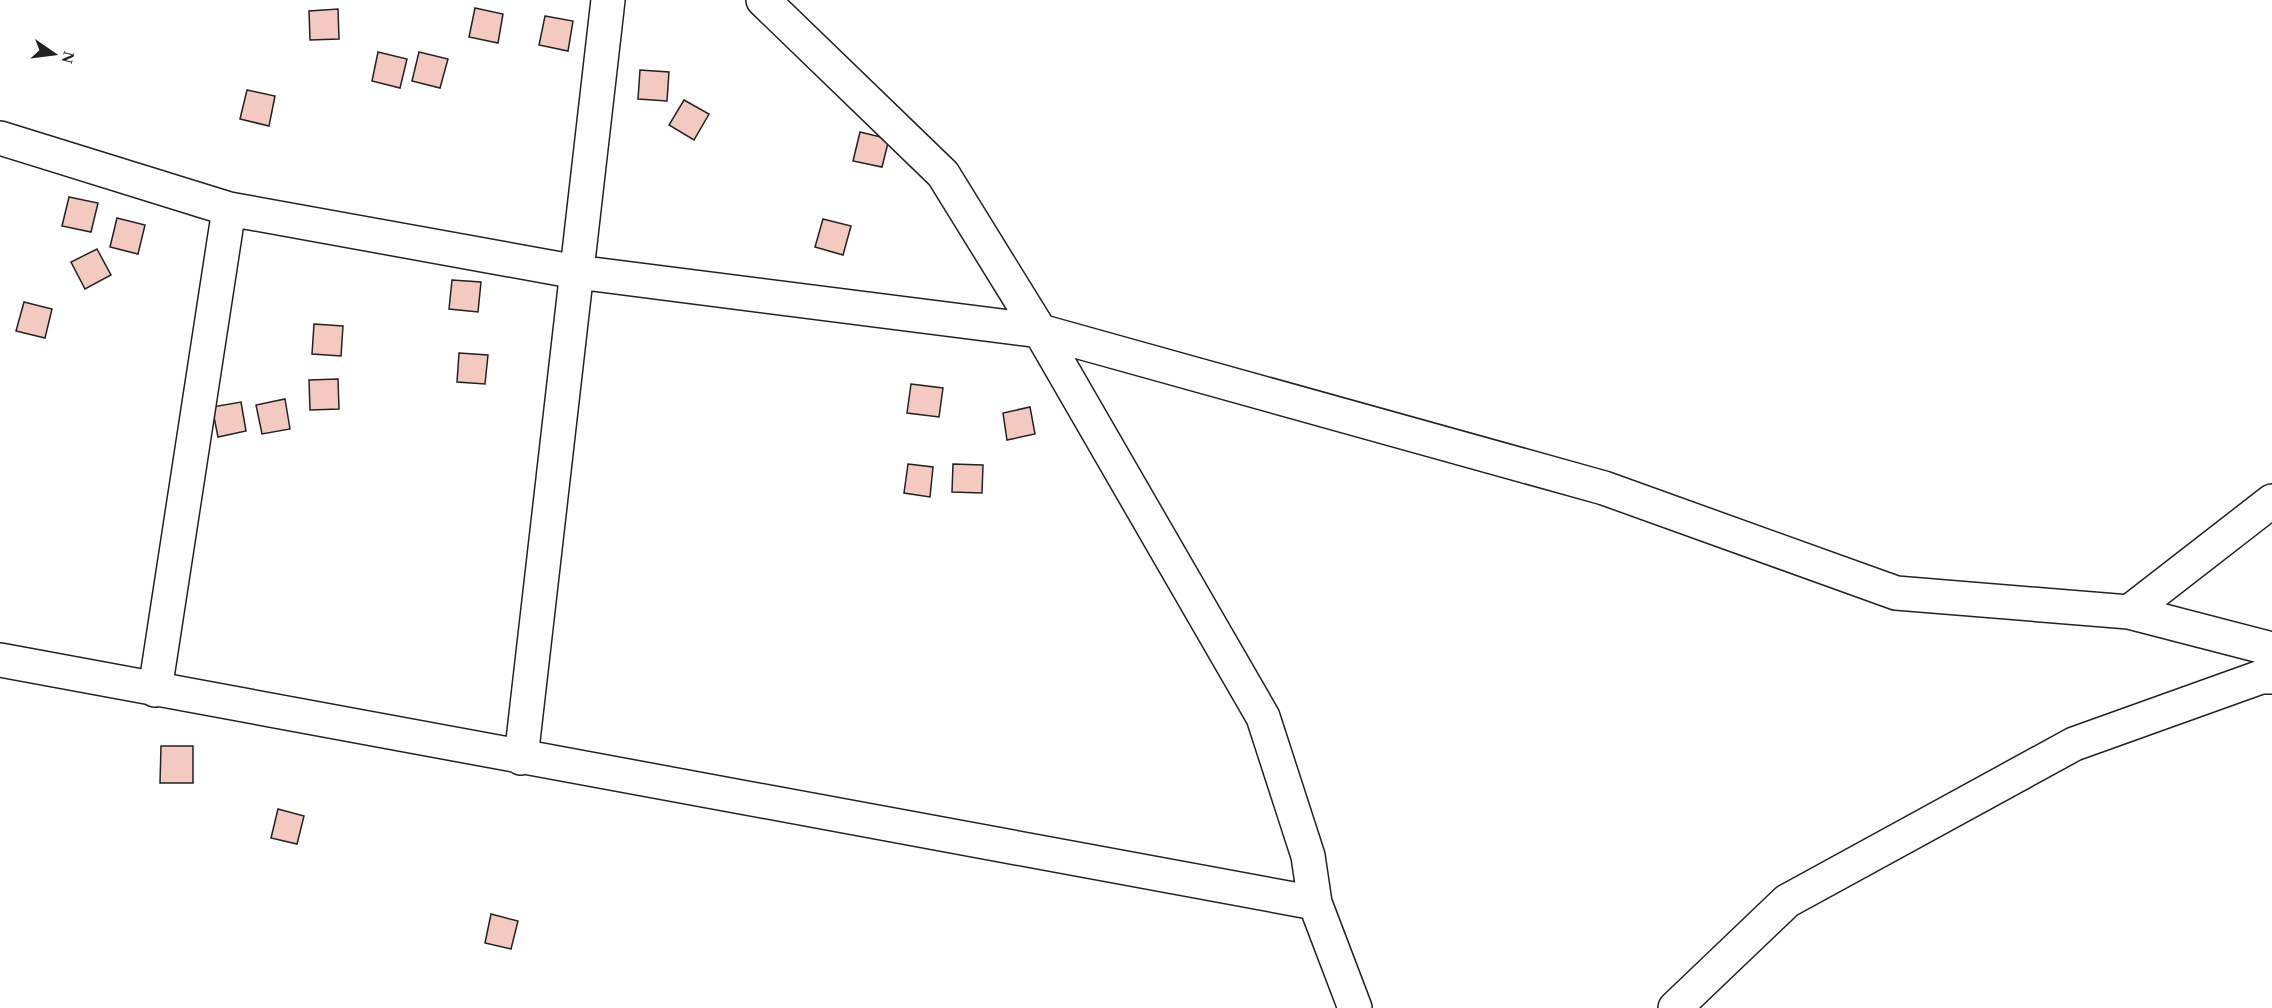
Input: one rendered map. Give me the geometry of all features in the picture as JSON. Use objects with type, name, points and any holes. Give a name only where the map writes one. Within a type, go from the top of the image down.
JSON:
[{"type":"street","points":[[521,758],[608,0]]},
{"type":"street","points":[[763,0],[943,174],[1040,331],[1263,717],[1308,856],[1315,903],[1355,1008]]},
{"type":"street","points":[[0,138],[229,209],[577,272],[1040,331],[1604,488],[1896,593],[2129,612],[2272,649]]},
{"type":"street","points":[[155,690],[229,209]]},
{"type":"street","points":[[2129,612],[2272,501]]},
{"type":"street","points":[[0,660],[1315,903]]},
{"type":"street","points":[[1675,1008],[1787,901],[2074,744],[2261,677],[2272,677]]},
{"type":"building","points":[[475,8],[503,14],[498,43],[469,37]]},
{"type":"building","points":[[338,9],[339,39],[310,40],[309,11]]},
{"type":"building","points":[[545,16],[573,21],[568,51],[539,45]]},
{"type":"building","points":[[378,52],[407,59],[400,88],[372,81]]},
{"type":"building","points":[[419,52],[448,59],[440,88],[412,81]]},
{"type":"building","points":[[640,70],[669,72],[667,101],[638,99]]},
{"type":"building","points":[[247,90],[275,96],[269,126],[240,119]]},
{"type":"building","points":[[684,100],[709,114],[694,140],[669,125]]},
{"type":"building","points":[[860,132],[889,139],[882,167],[853,161]]},
{"type":"building","points":[[69,197],[98,203],[91,232],[62,226]]},
{"type":"building","points":[[117,218],[145,225],[138,254],[110,247]]},
{"type":"building","points":[[823,219],[851,226],[843,255],[815,247]]},
{"type":"building","points":[[97,249],[111,275],[85,289],[71,262]]},
{"type":"building","points":[[452,280],[481,282],[478,312],[449,309]]},
{"type":"building","points":[[24,302],[52,309],[45,338],[16,331]]},
{"type":"building","points":[[314,324],[343,326],[341,356],[312,354]]},
{"type":"building","points":[[459,353],[488,355],[485,384],[457,382]]},
{"type":"building","points":[[338,379],[339,409],[310,410],[309,380]]},
{"type":"building","points":[[911,384],[943,388],[939,417],[907,413]]},
{"type":"building","points":[[285,399],[290,429],[262,434],[256,405]]},
{"type":"building","points":[[241,402],[246,431],[218,437],[212,407]]},
{"type":"building","points":[[1030,407],[1035,434],[1007,440],[1003,413]]},
{"type":"building","points":[[908,464],[933,467],[930,497],[904,493]]},
{"type":"building","points":[[953,464],[983,465],[982,493],[952,492]]},
{"type":"building","points":[[161,746],[193,746],[193,783],[160,783]]},
{"type":"building","points":[[278,809],[304,816],[297,844],[271,838]]},
{"type":"building","points":[[491,914],[518,921],[511,949],[485,943]]}]
